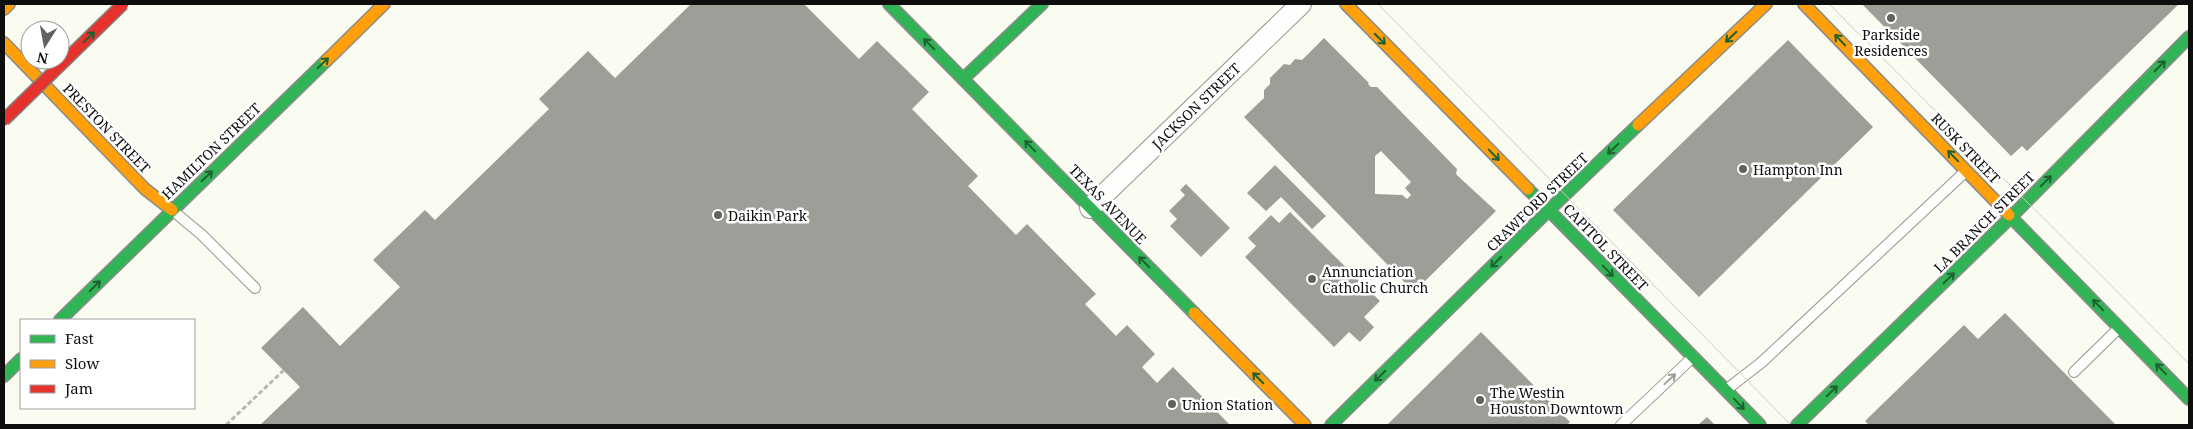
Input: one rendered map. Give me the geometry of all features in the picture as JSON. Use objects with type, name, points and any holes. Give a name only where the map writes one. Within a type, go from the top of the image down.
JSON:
[{"type":"main road","points":[[4,9],[9,4]]},
{"type":"main road","points":[[4,120],[123,4]]},
{"type":"main road","name":"HAMILTON STREET","points":[[61,319],[384,4]]},
{"type":"main road","name":"TEXAS AVENUE","points":[[889,4],[1305,425]]},
{"type":"main road","points":[[963,79],[1042,4]]},
{"type":"main road","name":"CAPITOL STREET","points":[[1346,4],[1760,425]]},
{"type":"main road","name":"CRAWFORD STREET","points":[[1331,425],[1549,210],[1766,4]]},
{"type":"main road","name":"RUSK STREET","points":[[1804,4],[2189,399]]},
{"type":"main road","name":"LA BRANCH STREET","points":[[1797,425],[2012,216],[2189,37]]},
{"type":"main road","name":"PRESTON STREET","points":[[4,43],[145,190],[172,210]]},
{"type":"main road","points":[[4,376],[20,360]]},
{"type":"street","name":"JACKSON STREET","points":[[1090,208],[1301,4]]},
{"type":"lane","points":[[1726,390],[1758,366],[1966,170]]},
{"type":"lane","points":[[172,210],[202,235],[255,288]]},
{"type":"lane","points":[[2074,372],[2120,328]]},
{"type":"lane","points":[[1621,425],[1693,357]]},
{"type":"path","points":[[226,425],[284,370]]},
{"type":"building","name":"Daikin Park","points":[[691,4],[804,4],[859,59],[877,41],[929,92],[912,109],[978,176],[968,186],[1016,235],[1027,224],[1096,294],[1085,304],[1116,336],[1127,325],[1155,354],[1142,367],[1157,383],[1173,367],[1230,425],[260,425],[300,387],[261,348],[303,307],[340,346],[400,287],[373,260],[425,210],[435,220],[549,109],[539,99],[588,51],[615,78]]},
{"type":"building","points":[[1862,4],[2179,4],[2027,151],[2022,146],[2011,156]]},
{"type":"building","points":[[1324,38],[1371,87],[1377,87],[1457,169],[1456,174],[1496,211],[1414,292],[1244,117],[1264,98],[1264,90],[1270,84],[1270,78],[1284,64],[1290,65],[1295,59],[1302,60]],"holes":[[[1381,151],[1411,182],[1405,188],[1411,195],[1407,199],[1402,195],[1375,194],[1375,156]]]},
{"type":"building","name":"Hampton Inn","points":[[1788,40],[1873,127],[1699,297],[1613,210]]},
{"type":"building","points":[[1275,165],[1326,216],[1312,229],[1281,197],[1266,211],[1247,193]]},
{"type":"building","points":[[1186,184],[1230,228],[1201,257],[1170,226],[1177,219],[1169,211],[1185,195],[1180,190]]},
{"type":"building","name":"Annunciation Catholic Church","points":[[1290,212],[1380,301],[1364,317],[1374,327],[1360,342],[1349,332],[1334,347],[1245,257],[1256,246],[1248,238],[1271,215],[1279,223]]},
{"type":"building","points":[[2005,313],[2116,425],[1869,425],[1865,421],[1964,325],[1978,339]]},
{"type":"building","name":"The Westin Houston Downtown","points":[[1481,332],[1570,422],[1567,425],[1387,425]]},
{"type":"building","points":[[1707,417],[1715,425],[1698,425]]},
{"type":"tram line","points":[[1378,4],[1791,425]]},
{"type":"tram line","points":[[1829,4],[2189,364]]},
{"type":"traffic: fast","points":[[889,4],[1194,313]]},
{"type":"traffic: fast","points":[[963,79],[1042,4]]},
{"type":"traffic: fast","points":[[1797,425],[2012,216],[2189,37]]},
{"type":"traffic: fast","points":[[61,319],[326,61]]},
{"type":"traffic: fast","points":[[1331,425],[1638,125]]},
{"type":"traffic: fast","points":[[1528,189],[1760,425]]},
{"type":"traffic: fast","points":[[2009,215],[2189,399]]},
{"type":"traffic: fast","points":[[4,376],[20,360]]},
{"type":"traffic: slow","points":[[4,9],[9,4]]},
{"type":"traffic: slow","points":[[326,61],[384,4]]},
{"type":"traffic: slow","points":[[1346,4],[1528,189]]},
{"type":"traffic: slow","points":[[1638,125],[1766,4]]},
{"type":"traffic: slow","points":[[1804,4],[2009,215]]},
{"type":"traffic: slow","points":[[4,43],[145,189],[172,210]]},
{"type":"traffic: slow","points":[[1194,313],[1305,425]]},
{"type":"traffic: jam","points":[[4,120],[123,4]]},
{"type":"place","name":"Parkside Residences","points":[[1891,18]]},
{"type":"place","name":"Hampton Inn","points":[[1743,169]]},
{"type":"place","name":"Daikin Park","points":[[718,215]]},
{"type":"place","name":"Annunciation Catholic Church","points":[[1312,279]]},
{"type":"place","name":"The Westin Houston Downtown","points":[[1480,400]]},
{"type":"place","name":"Union Station","points":[[1172,404]]}]
